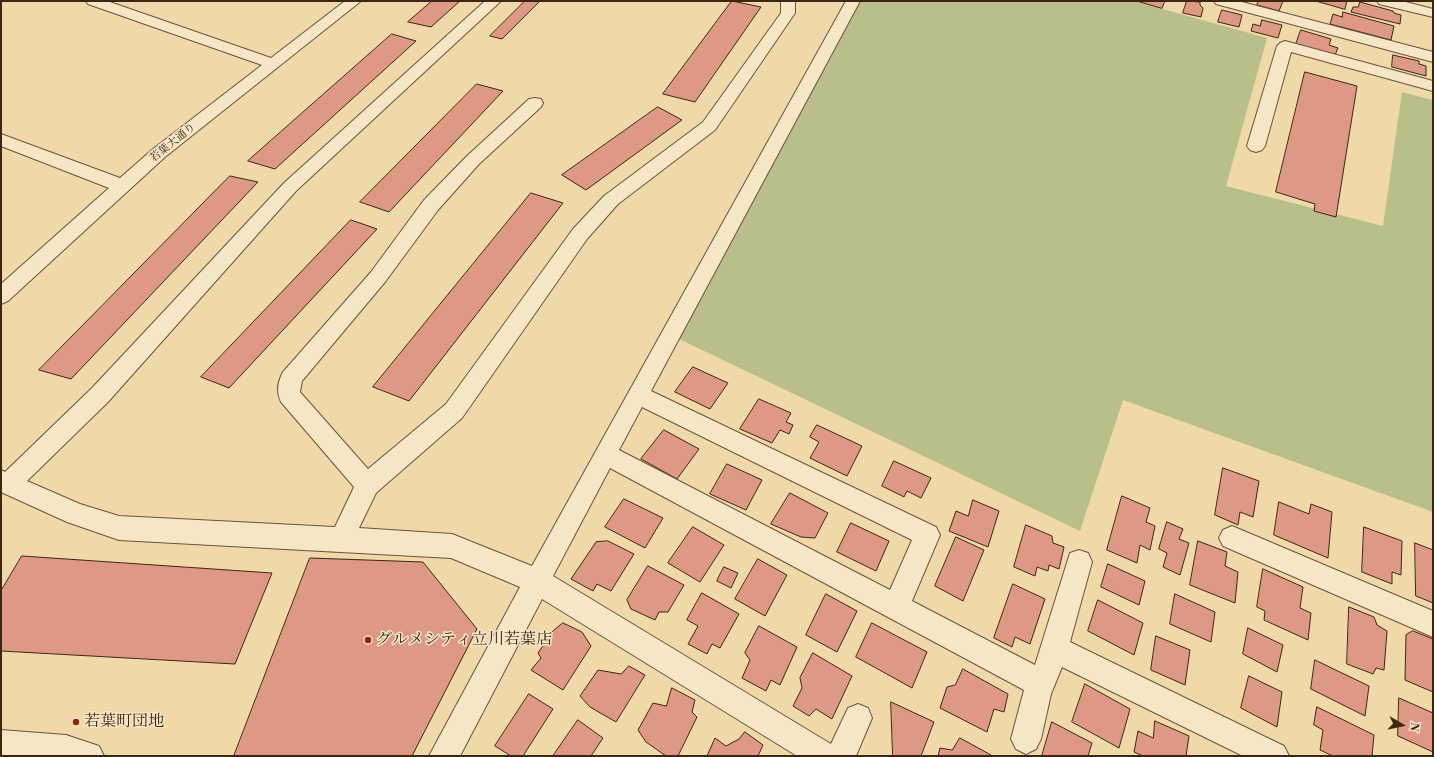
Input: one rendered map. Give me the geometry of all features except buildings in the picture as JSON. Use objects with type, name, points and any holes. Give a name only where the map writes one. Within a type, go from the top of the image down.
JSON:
[{"type":"street","points":[[93,1],[274,64]]},
{"type":"street","name":"若葉大通り","points":[[1,296],[159,153],[354,1]]},
{"type":"street","points":[[494,1],[290,187],[100,395],[4,483],[76,514],[119,528],[452,546],[537,581],[824,756]]},
{"type":"street","points":[[342,539],[367,485],[454,411],[580,234],[611,200],[709,126],[788,13],[788,1]]},
{"type":"street","points":[[452,753],[537,581],[852,1]]},
{"type":"street","points":[[1221,1],[1433,57]]},
{"type":"street","points":[[1384,1],[1433,13]]},
{"type":"street","points":[[1256,146],[1285,46],[1433,86]]},
{"type":"street","points":[[367,485],[289,395],[291,378],[378,277],[432,205],[474,160],[535,103]]},
{"type":"street","points":[[1,140],[122,186]]},
{"type":"street","points":[[638,395],[927,536],[896,607]]},
{"type":"street","points":[[605,454],[1040,683]]},
{"type":"street","points":[[1232,538],[1433,624]]},
{"type":"street","points":[[1026,739],[1040,683],[1042,684],[1055,649],[1079,562]]},
{"type":"street","points":[[1055,649],[1274,756]]},
{"type":"street","points":[[841,756],[858,718]]},
{"type":"street","points":[[1,745],[66,750],[89,756]]},
{"type":"green space","points":[[858,1],[1134,1],[1267,38],[1226,186],[1383,226],[1402,92],[1433,100],[1433,512],[1123,400],[1080,531],[677,338]]},
{"type":"place","name":"グルメシティ立川若葉店","points":[[368,640]]},
{"type":"place","name":"若葉町団地","points":[[76,722]]}]
